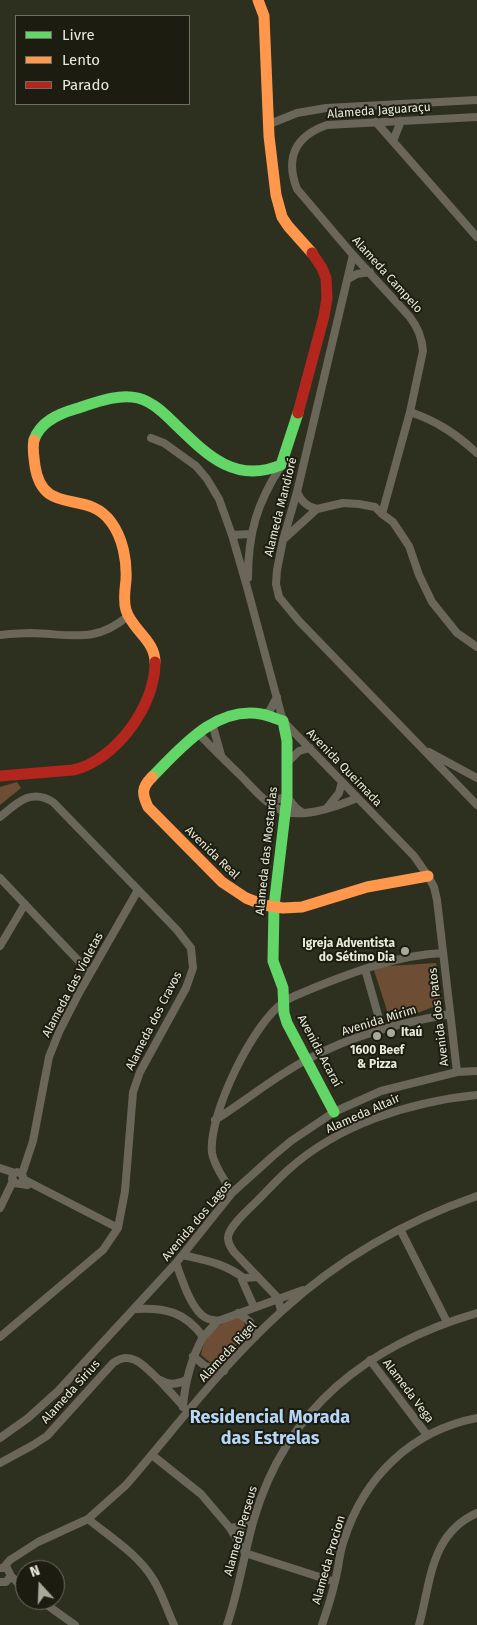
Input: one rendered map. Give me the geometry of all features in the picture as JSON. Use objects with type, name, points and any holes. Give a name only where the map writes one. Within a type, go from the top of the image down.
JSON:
[{"type":"street","points":[[248,587],[248,559],[251,534],[259,505],[281,465],[289,443],[323,317],[327,289],[326,279],[319,261],[292,232],[282,217],[275,194],[267,124],[264,16],[258,0]]},
{"type":"street","points":[[267,124],[297,113],[326,108],[477,100]]},
{"type":"street","name":"Alameda Jaguaraçu","points":[[294,152],[309,133],[327,125],[477,117]]},
{"type":"street","points":[[393,141],[401,121]]},
{"type":"street","points":[[376,122],[477,237]]},
{"type":"street","name":"Alameda Campelo","points":[[294,152],[292,176],[297,189],[353,255],[415,323],[422,341],[423,351],[410,412],[382,514]]},
{"type":"street","name":"Alameda Mandioré","points":[[353,255],[297,492],[283,540],[276,584],[279,597],[299,621],[477,805]]},
{"type":"street","points":[[348,278],[370,272]]},
{"type":"street","points":[[0,776],[24,772],[72,770],[86,767],[106,752],[128,729],[146,703],[155,679],[156,670],[156,661],[151,645],[128,616],[124,604],[126,566],[114,527],[103,513],[93,506],[56,499],[45,492],[36,472],[32,446],[34,435],[37,431],[53,417],[104,400],[123,397],[137,398],[154,406],[190,440],[227,467],[250,472],[265,471],[281,465]]},
{"type":"street","points":[[410,412],[431,419],[447,428],[477,453]]},
{"type":"street","points":[[151,438],[164,443],[182,454],[196,466],[207,479],[219,499],[248,587],[278,696],[283,722]]},
{"type":"street","points":[[297,492],[300,500],[317,509]]},
{"type":"street","points":[[283,540],[317,509],[343,503],[375,507],[394,522],[409,546],[432,602],[457,633],[477,647]]},
{"type":"street","points":[[232,535],[251,534]]},
{"type":"street","points":[[0,635],[31,633],[91,635],[116,626],[128,616]]},
{"type":"street","points":[[261,714],[269,712],[278,696]]},
{"type":"street","name":"Avenida Real","points":[[283,722],[261,714],[232,715],[212,723],[198,733],[145,784],[143,795],[148,807],[235,893],[250,900],[274,906],[292,908],[368,887],[428,876]]},
{"type":"street","name":"Avenida Queimada","points":[[283,722],[414,856],[428,876],[437,900],[443,953]]},
{"type":"street","name":"Alameda das Mostardas","points":[[283,722],[287,741],[287,797],[274,906],[273,962],[283,988],[284,1001]]},
{"type":"street","points":[[212,723],[222,759]]},
{"type":"street","points":[[198,733],[265,800],[286,811],[303,813],[327,808],[357,798]]},
{"type":"street","points":[[288,762],[300,751],[310,748]]},
{"type":"street","name":"Alameda Mandioré","points":[[422,749],[477,778]]},
{"type":"street","points":[[451,779],[459,769]]},
{"type":"street","points":[[327,808],[339,793],[342,782]]},
{"type":"street","name":"Alameda dos Cravos","points":[[0,817],[29,797],[45,797],[53,802],[176,930],[191,948],[193,968],[186,988],[140,1072],[132,1092],[125,1191],[118,1228],[103,1250],[0,1337]]},
{"type":"street","points":[[265,800],[287,797],[303,813]]},
{"type":"street","points":[[0,878],[90,973]]},
{"type":"street","name":"Alameda das Violetas","points":[[0,1208],[17,1178],[22,1160],[33,1141],[48,1056],[90,973],[138,890]]},
{"type":"street","points":[[0,946],[4,933],[24,904]]},
{"type":"street","name":"Avenida dos Patos","points":[[232,1193],[212,1155],[215,1120],[228,1086],[260,1028],[284,1001],[365,969],[399,960],[443,953],[457,1072]]},
{"type":"street","points":[[365,969],[382,1029]]},
{"type":"street","name":"Avenida Acaraí","points":[[284,1001],[284,1013],[287,1023],[308,1059],[334,1112]]},
{"type":"street","name":"Avenida Mirim","points":[[215,1120],[270,1081],[308,1059],[342,1043],[411,1021],[450,1014]]},
{"type":"street","name":"Avenida dos Lagos","points":[[0,1438],[46,1403],[176,1263],[232,1193],[272,1156],[334,1112],[381,1091],[457,1072],[477,1072]]},
{"type":"street","name":"Alameda Altair","points":[[258,1277],[234,1252],[229,1245],[228,1238],[240,1218],[289,1169],[314,1150],[342,1134],[383,1115],[413,1105],[444,1098],[477,1095]]},
{"type":"street","points":[[0,1168],[118,1228]]},
{"type":"street","name":"Alameda Rigel","points":[[1,1567],[38,1542],[88,1519],[126,1485],[255,1337],[308,1289],[350,1258],[400,1229],[477,1196]]},
{"type":"street","points":[[400,1229],[447,1322]]},
{"type":"street","points":[[183,1255],[216,1262],[230,1268],[244,1278],[258,1277],[278,1298],[282,1311]]},
{"type":"street","points":[[176,1263],[196,1308],[206,1318],[218,1321]]},
{"type":"street","points":[[244,1278],[243,1282],[254,1307]]},
{"type":"street","points":[[182,1420],[186,1380],[193,1356],[203,1337],[218,1321],[278,1298],[308,1289]]},
{"type":"street","points":[[135,1309],[153,1308],[180,1316],[195,1325],[203,1337]]},
{"type":"street","points":[[238,1313],[250,1322],[255,1337]]},
{"type":"street","name":"Alameda Perseus","points":[[227,1625],[254,1518],[268,1479],[279,1457],[308,1415],[328,1394],[370,1360],[415,1336],[447,1322],[477,1313]]},
{"type":"street","points":[[193,1356],[205,1366],[224,1371]]},
{"type":"street","name":"Alameda Sirius","points":[[0,1463],[46,1436],[113,1363],[119,1359],[126,1358],[138,1361],[156,1378]]},
{"type":"street","name":"Alameda Vega","points":[[370,1360],[427,1435]]},
{"type":"street","points":[[156,1378],[170,1384],[186,1380]]},
{"type":"street","points":[[156,1378],[183,1402],[197,1402]]},
{"type":"street","name":"Alameda Procion","points":[[322,1625],[335,1582],[343,1541],[355,1510],[366,1489],[389,1464],[411,1445],[427,1435],[455,1423],[477,1418]]},
{"type":"street","points":[[152,1455],[201,1494],[230,1528],[245,1553],[335,1582]]},
{"type":"street","points":[[419,1625],[430,1574],[439,1550],[454,1528],[466,1518],[477,1514]]},
{"type":"street","points":[[230,1528],[243,1526],[254,1518]]},
{"type":"street","points":[[88,1519],[127,1550],[145,1568],[162,1595],[174,1625]]},
{"type":"street","name":"Alameda Rigel","points":[[0,1591],[21,1554]]},
{"type":"street","points":[[1,1567],[7,1568],[6,1579]]},
{"type":"street","points":[[54,1610],[75,1625]]},
{"type":"shaded area","points":[[17,782],[21,788],[0,805],[0,787]]},
{"type":"shaded area","points":[[436,963],[441,1004],[391,1023],[373,967]]},
{"type":"shaded area","points":[[236,1317],[242,1319],[246,1328],[246,1335],[221,1363],[212,1364],[201,1355],[205,1342],[213,1331],[223,1323]]},
{"type":"traffic: fast","points":[[34,440],[45,424],[62,413],[106,399],[138,398],[154,405],[199,447],[223,463],[236,469],[250,471],[265,470],[281,465],[298,413]]},
{"type":"traffic: fast","points":[[152,777],[187,742],[214,723],[229,716],[244,713],[261,714],[283,721],[287,741],[287,797],[274,906],[273,961],[283,988],[284,1013],[287,1023],[334,1112]]},
{"type":"traffic: slow","points":[[258,0],[264,16],[269,136],[276,195],[282,217],[312,253]]},
{"type":"traffic: slow","points":[[34,440],[35,466],[40,482],[47,492],[56,498],[90,506],[101,512],[111,522],[119,535],[125,558],[124,599],[126,610],[151,647],[155,662]]},
{"type":"traffic: slow","points":[[152,777],[144,788],[148,807],[222,882],[246,898],[264,905],[283,908],[302,907],[367,887],[428,876]]},
{"type":"traffic: jam","points":[[298,413],[327,298],[326,278],[312,253]]},
{"type":"traffic: jam","points":[[0,776],[73,770],[89,765],[104,755],[118,743],[141,713],[149,696],[155,662]]},
{"type":"place","name":"Igreja Adventista do Sétimo Dia","points":[[405,951]]},
{"type":"place","name":"Itaú","points":[[391,1033]]},
{"type":"place","name":"1600 Beef & Pizza","points":[[377,1036]]},
{"type":"district","name":"Residencial Morada das Estrelas","points":[[270,1428]]}]
